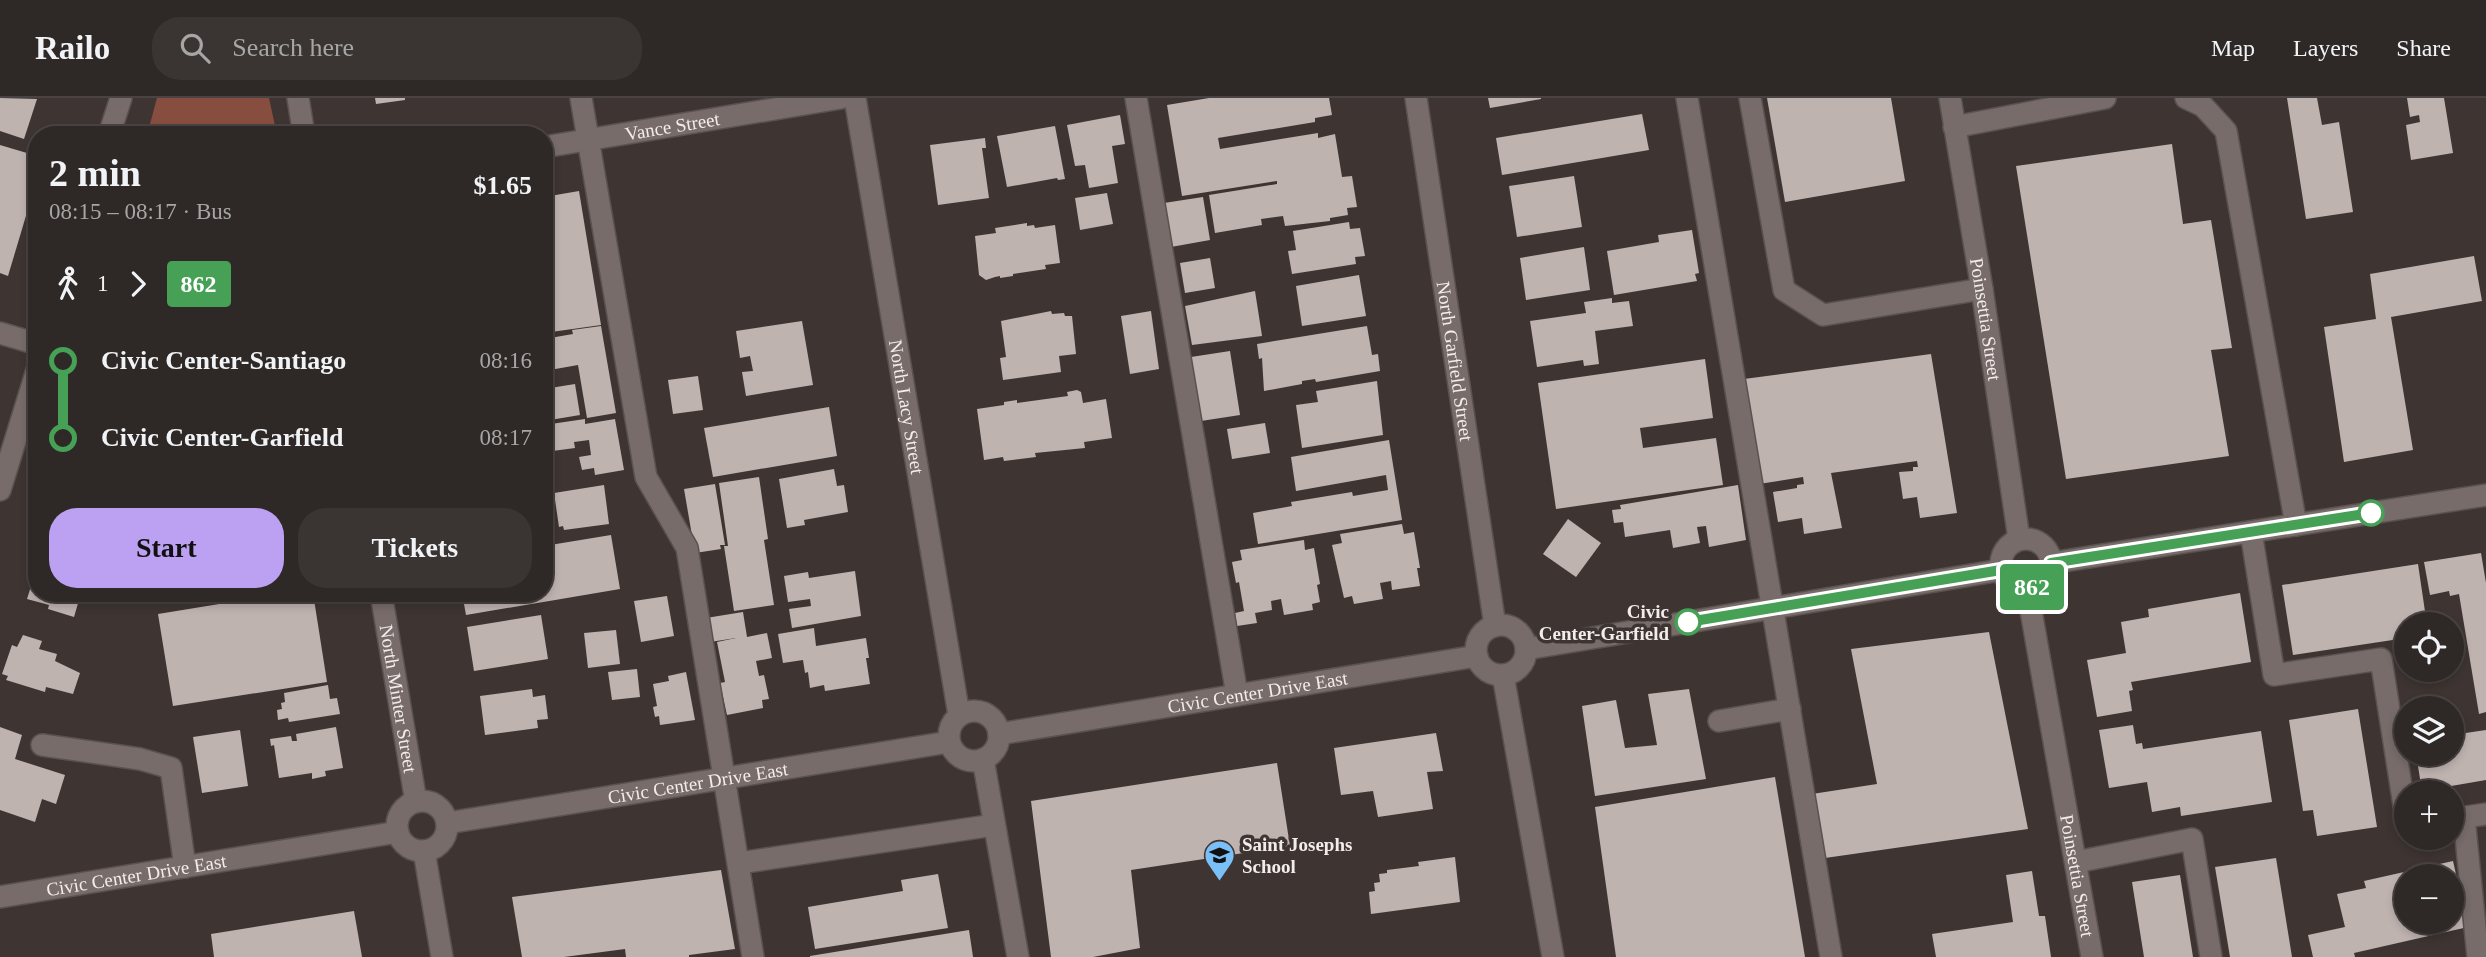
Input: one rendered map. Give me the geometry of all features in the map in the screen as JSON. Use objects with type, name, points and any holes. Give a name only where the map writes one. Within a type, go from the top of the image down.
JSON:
[{"type":"street","points":[[112,126],[121,98]]},
{"type":"street","points":[[298,98],[303,126]]},
{"type":"street","points":[[581,98],[646,477],[687,548],[753,957]]},
{"type":"street","name":"Vance Street","points":[[553,146],[841,98]]},
{"type":"street","name":"North Lacy Street","points":[[855,98],[959,715]]},
{"type":"street","points":[[1136,98],[1237,695]]},
{"type":"street","name":"North Garfield Street","points":[[1416,98],[1495,626]]},
{"type":"street","points":[[1688,98],[1831,957]]},
{"type":"street","points":[[1750,98],[1784,290],[1823,315],[1982,289]]},
{"type":"street","name":"Poinsettia Street","points":[[1950,98],[2019,539]]},
{"type":"street","points":[[1954,127],[2105,98]]},
{"type":"street","points":[[2186,98],[2203,106],[2226,131],[2296,525]]},
{"type":"street","points":[[0,333],[28,341]]},
{"type":"street","points":[[0,490],[28,399]]},
{"type":"street","points":[[2051,563],[2486,495]]},
{"type":"street","points":[[2251,532],[2274,675],[2381,659],[2400,780]]},
{"type":"street","points":[[2019,539],[2030,539],[2040,544],[2048,552],[2051,563],[2044,580],[2027,588],[2011,583],[2001,570],[2004,551],[2019,539]]},
{"type":"street","points":[[1526,649],[2001,570]]},
{"type":"street","name":"Poinsettia Street","points":[[2027,588],[2092,957]]},
{"type":"street","name":"North Minter Street","points":[[383,602],[416,802]]},
{"type":"street","points":[[1506,625],[1516,630],[1523,638],[1526,649],[1520,667],[1503,674],[1486,670],[1477,656],[1480,637],[1495,626],[1506,625]]},
{"type":"street","name":"Civic Center Drive East","points":[[999,734],[1477,656]]},
{"type":"street","points":[[1503,674],[1553,957]]},
{"type":"street","points":[[1718,721],[1790,709]]},
{"type":"street","points":[[969,712],[989,716],[996,724],[999,734],[992,753],[974,761],[959,756],[949,742],[952,723],[959,715],[969,712]]},
{"type":"street","name":"Civic Center Drive East","points":[[447,824],[949,742]]},
{"type":"street","points":[[42,745],[140,759],[170,768],[185,867]]},
{"type":"street","points":[[983,759],[1018,957]]},
{"type":"street","points":[[416,802],[437,806],[444,814],[447,824],[446,834],[441,842],[424,850],[408,846],[398,832],[401,813],[416,802]]},
{"type":"street","points":[[2464,817],[2486,814]]},
{"type":"street","points":[[738,863],[994,825]]},
{"type":"street","name":"Civic Center Drive East","points":[[0,897],[398,832]]},
{"type":"street","points":[[2076,862],[2192,839],[2211,957]]},
{"type":"street","points":[[424,850],[442,957]]},
{"type":"street","points":[[2463,850],[2478,957]]},
{"type":"shaded area","points":[[157,98],[269,98],[275,126],[149,126]]},
{"type":"building","points":[[0,98],[37,99],[24,139],[0,131]]},
{"type":"building","points":[[375,98],[405,98],[405,100],[376,104]]},
{"type":"building","points":[[1209,98],[1329,98],[1332,115],[1315,118],[1315,122],[1218,138],[1220,149],[1318,133],[1318,138],[1335,134],[1342,177],[1352,176],[1357,207],[1347,208],[1348,215],[1330,218],[1330,221],[1285,226],[1283,216],[1261,219],[1262,225],[1215,233],[1209,195],[1277,184],[1277,181],[1182,196],[1167,105]]},
{"type":"building","points":[[1488,98],[1541,98],[1541,99],[1490,108]]},
{"type":"building","points":[[1767,98],[1891,98],[1905,181],[1785,202]]},
{"type":"building","points":[[2287,98],[2317,98],[2322,125],[2339,122],[2353,212],[2306,219]]},
{"type":"building","points":[[2407,98],[2444,98],[2453,153],[2411,160],[2406,125],[2420,122],[2419,115],[2410,117]]},
{"type":"building","points":[[1642,114],[1649,150],[1502,175],[1496,138]]},
{"type":"building","points":[[1120,115],[1125,144],[1112,146],[1118,183],[1089,188],[1085,165],[1075,166],[1067,125]]},
{"type":"building","points":[[1055,126],[1065,179],[1007,187],[997,136]]},
{"type":"building","points":[[985,138],[986,148],[982,148],[989,198],[938,205],[930,145]]},
{"type":"building","points":[[2172,144],[2183,224],[2211,220],[2232,348],[2211,350],[2229,456],[2066,479],[2016,166]]},
{"type":"building","points":[[0,145],[28,153],[28,209],[8,276],[0,273]]},
{"type":"building","points":[[1574,176],[1582,227],[1517,237],[1509,186]]},
{"type":"building","points":[[579,191],[601,325],[553,332],[553,195]]},
{"type":"building","points":[[1107,193],[1113,224],[1080,230],[1075,198]]},
{"type":"building","points":[[1203,197],[1210,240],[1171,247],[1164,203]]},
{"type":"building","points":[[1349,222],[1350,229],[1360,228],[1365,256],[1355,257],[1356,264],[1292,274],[1288,251],[1296,250],[1293,231]]},
{"type":"building","points":[[1027,223],[1027,226],[1034,225],[1035,228],[1055,225],[1060,263],[1045,265],[1046,269],[1000,278],[986,280],[979,275],[975,236],[996,233],[995,228]]},
{"type":"building","points":[[1692,230],[1699,273],[1695,274],[1697,281],[1614,295],[1607,251],[1659,242],[1658,235]]},
{"type":"building","points":[[1584,247],[1590,290],[1526,300],[1520,258]]},
{"type":"building","points":[[2474,256],[2482,301],[2391,317],[2413,450],[2344,462],[2324,327],[2376,319],[2370,274]]},
{"type":"building","points":[[1210,258],[1215,288],[1185,293],[1180,263]]},
{"type":"building","points":[[1359,275],[1366,316],[1302,326],[1296,286]]},
{"type":"building","points":[[1255,291],[1262,336],[1192,345],[1185,306]]},
{"type":"building","points":[[1612,298],[1612,303],[1629,301],[1633,326],[1595,331],[1599,364],[1584,366],[1583,360],[1537,367],[1530,321],[1586,313],[1584,302]]},
{"type":"building","points":[[1051,311],[1052,314],[1064,313],[1065,316],[1072,316],[1076,354],[1059,356],[1061,372],[1003,380],[1000,358],[1006,357],[1001,321]]},
{"type":"building","points":[[1151,311],[1159,369],[1130,374],[1121,316]]},
{"type":"building","points":[[802,321],[813,385],[746,396],[742,372],[753,371],[750,356],[740,358],[736,331]]},
{"type":"building","points":[[601,326],[616,413],[587,418],[578,365],[553,369],[553,337],[573,334],[572,330]]},
{"type":"building","points":[[1367,326],[1372,355],[1378,354],[1380,371],[1316,382],[1315,379],[1302,381],[1302,384],[1264,391],[1262,358],[1259,359],[1257,344]]},
{"type":"building","points":[[1230,351],[1240,415],[1201,421],[1191,357]]},
{"type":"building","points":[[1931,354],[1957,513],[1920,518],[1917,497],[1903,499],[1899,472],[1913,471],[1913,467],[1918,467],[1917,461],[1831,473],[1842,528],[1804,534],[1802,518],[1778,522],[1773,492],[1797,488],[1797,485],[1804,484],[1803,477],[1759,484],[1744,379]]},
{"type":"building","points":[[1705,359],[1713,418],[1640,428],[1643,448],[1716,438],[1723,485],[1556,509],[1538,383]]},
{"type":"building","points":[[698,376],[703,410],[673,414],[668,380]]},
{"type":"building","points":[[1377,381],[1383,435],[1302,448],[1296,405],[1318,402],[1316,391]]},
{"type":"building","points":[[575,384],[580,415],[553,420],[553,388]]},
{"type":"building","points":[[1067,392],[1081,392],[1083,403],[1106,399],[1112,438],[1084,442],[1085,448],[1035,453],[1036,457],[1004,461],[1003,457],[984,460],[977,409],[1017,400],[1017,403],[1068,396]]},
{"type":"building","points":[[829,407],[837,456],[713,477],[704,428]]},
{"type":"building","points":[[585,419],[585,424],[615,419],[624,470],[595,475],[594,468],[582,470],[579,457],[591,455],[589,440],[574,442],[575,448],[553,451],[553,424]]},
{"type":"building","points":[[1265,423],[1270,453],[1232,459],[1227,429]]},
{"type":"building","points":[[1389,440],[1402,520],[1258,544],[1253,513],[1292,506],[1291,502],[1352,492],[1353,496],[1388,490],[1386,475],[1296,491],[1291,457]]},
{"type":"building","points":[[834,469],[837,486],[844,485],[848,512],[804,520],[805,525],[787,528],[779,479]]},
{"type":"building","points":[[759,477],[768,539],[764,540],[774,605],[734,611],[724,546],[728,546],[719,483]]},
{"type":"building","points":[[715,484],[725,545],[720,545],[721,549],[695,553],[684,489]]},
{"type":"building","points":[[604,485],[609,524],[564,530],[563,526],[559,527],[554,493]]},
{"type":"building","points":[[1738,485],[1746,540],[1709,547],[1706,526],[1697,527],[1700,543],[1673,548],[1670,530],[1625,537],[1623,522],[1614,523],[1612,510],[1621,509],[1620,505]]},
{"type":"building","points":[[1568,519],[1601,543],[1576,577],[1543,554]]},
{"type":"building","points":[[1402,524],[1404,534],[1414,532],[1420,586],[1392,590],[1391,581],[1380,583],[1383,599],[1354,604],[1352,596],[1344,598],[1332,545],[1342,543],[1340,534]]},
{"type":"building","points":[[611,535],[620,589],[553,600],[553,545]]},
{"type":"building","points":[[1304,540],[1305,550],[1314,548],[1320,602],[1312,604],[1313,610],[1284,615],[1281,599],[1271,601],[1272,610],[1255,613],[1257,623],[1237,626],[1235,613],[1244,611],[1232,562],[1242,560],[1240,550]]},
{"type":"building","points":[[2481,553],[2486,583],[2486,712],[2479,714],[2459,594],[2450,596],[2449,591],[2430,595],[2424,562]]},
{"type":"building","points":[[2418,564],[2425,612],[2394,612],[2394,640],[2293,655],[2282,585]]},
{"type":"building","points":[[855,571],[861,616],[792,628],[789,609],[811,606],[810,599],[788,602],[784,576],[808,572],[809,578]]},
{"type":"building","points":[[2240,593],[2251,662],[2131,682],[2133,690],[2129,691],[2132,711],[2097,717],[2087,660],[2126,653],[2121,622],[2149,617],[2148,609]]},
{"type":"building","points":[[667,596],[674,636],[641,642],[634,601]]},
{"type":"building","points":[[38,602],[78,602],[74,617],[48,609],[49,605]]},
{"type":"building","points":[[232,602],[314,602],[327,682],[173,706],[158,614]]},
{"type":"building","points":[[464,602],[543,602],[466,615]]},
{"type":"building","points":[[743,612],[747,637],[767,633],[772,658],[756,661],[759,676],[764,675],[769,699],[762,700],[763,708],[727,715],[720,683],[725,682],[717,642],[736,638],[710,642],[706,618]]},
{"type":"building","points":[[541,615],[548,659],[474,671],[467,627]]},
{"type":"building","points":[[814,628],[816,646],[866,638],[870,684],[825,691],[824,685],[810,688],[803,660],[783,663],[778,634]]},
{"type":"building","points":[[616,630],[620,664],[588,668],[584,633]]},
{"type":"building","points":[[1989,632],[2028,829],[1825,858],[1812,794],[1877,784],[1851,649]]},
{"type":"building","points":[[23,635],[42,641],[39,649],[57,654],[55,661],[80,673],[73,694],[46,687],[45,692],[6,680],[8,676],[2,674],[12,645],[17,647]]},
{"type":"building","points":[[637,669],[640,697],[612,700],[608,672]]},
{"type":"building","points":[[686,672],[695,720],[660,725],[659,716],[655,717],[653,707],[657,706],[653,684],[669,681],[668,676]]},
{"type":"building","points":[[328,685],[330,699],[337,698],[340,714],[289,722],[288,718],[278,720],[277,710],[282,709],[281,703],[285,702],[284,693]]},
{"type":"building","points":[[532,689],[533,697],[545,695],[548,719],[537,720],[538,728],[485,735],[480,696]]},
{"type":"building","points":[[1689,689],[1706,779],[1595,796],[1582,706],[1616,700],[1625,748],[1657,745],[1648,694]]},
{"type":"building","points":[[2358,709],[2377,827],[2317,836],[2313,810],[2303,811],[2289,720]]},
{"type":"building","points":[[2133,725],[2136,744],[2142,743],[2143,749],[2261,731],[2272,802],[2181,816],[2180,807],[2152,812],[2147,782],[2109,788],[2099,730]]},
{"type":"building","points":[[0,727],[22,735],[15,759],[65,775],[56,804],[42,799],[35,822],[0,810]]},
{"type":"building","points":[[336,727],[343,768],[325,771],[326,776],[312,779],[312,773],[279,778],[274,745],[271,746],[270,739],[291,736],[292,741],[297,741],[296,734]]},
{"type":"building","points":[[240,730],[248,786],[202,793],[193,737]]},
{"type":"building","points":[[2486,730],[2486,780],[2464,784],[2464,780],[2420,780],[2418,766],[2464,766],[2464,733]]},
{"type":"building","points":[[1436,733],[1443,771],[1427,772],[1433,809],[1378,817],[1373,791],[1341,795],[1334,748]]},
{"type":"building","points":[[1277,763],[1290,846],[1131,870],[1140,948],[1093,957],[1051,957],[1031,801]]},
{"type":"building","points":[[1775,777],[1805,957],[1616,957],[1595,807]]},
{"type":"building","points":[[1455,857],[1460,902],[1371,914],[1369,892],[1375,891],[1374,883],[1380,882],[1379,874],[1387,873],[1387,870],[1419,866],[1418,862]]},
{"type":"building","points":[[2276,858],[2292,957],[2230,957],[2215,867]]},
{"type":"building","points":[[721,870],[735,949],[689,957],[626,957],[625,949],[564,957],[522,957],[512,897]]},
{"type":"building","points":[[2032,871],[2039,916],[2045,916],[2051,957],[1936,957],[1932,934],[2013,922],[2006,875]]},
{"type":"building","points":[[938,874],[948,928],[815,949],[808,907],[903,891],[901,880]]},
{"type":"building","points":[[2394,874],[2394,934],[2437,934],[2354,953],[2355,957],[2313,957],[2308,935],[2345,927],[2337,894],[2366,888],[2364,881]]},
{"type":"building","points":[[2180,875],[2193,957],[2144,957],[2132,882]]},
{"type":"building","points":[[2464,909],[2468,927],[2464,928]]},
{"type":"building","points":[[354,911],[362,957],[214,957],[211,934]]},
{"type":"building","points":[[969,930],[973,957],[810,957],[810,956]]},
{"type":"bus line","name":"862","points":[[1688,622],[2001,570],[2011,583],[2027,588],[2044,580],[2051,563],[2371,513]]},
{"type":"place","name":"Civic Center-Garfield","points":[[1688,622]]},
{"type":"place","name":"Saint Josephs School","points":[[1219,882]]}]
